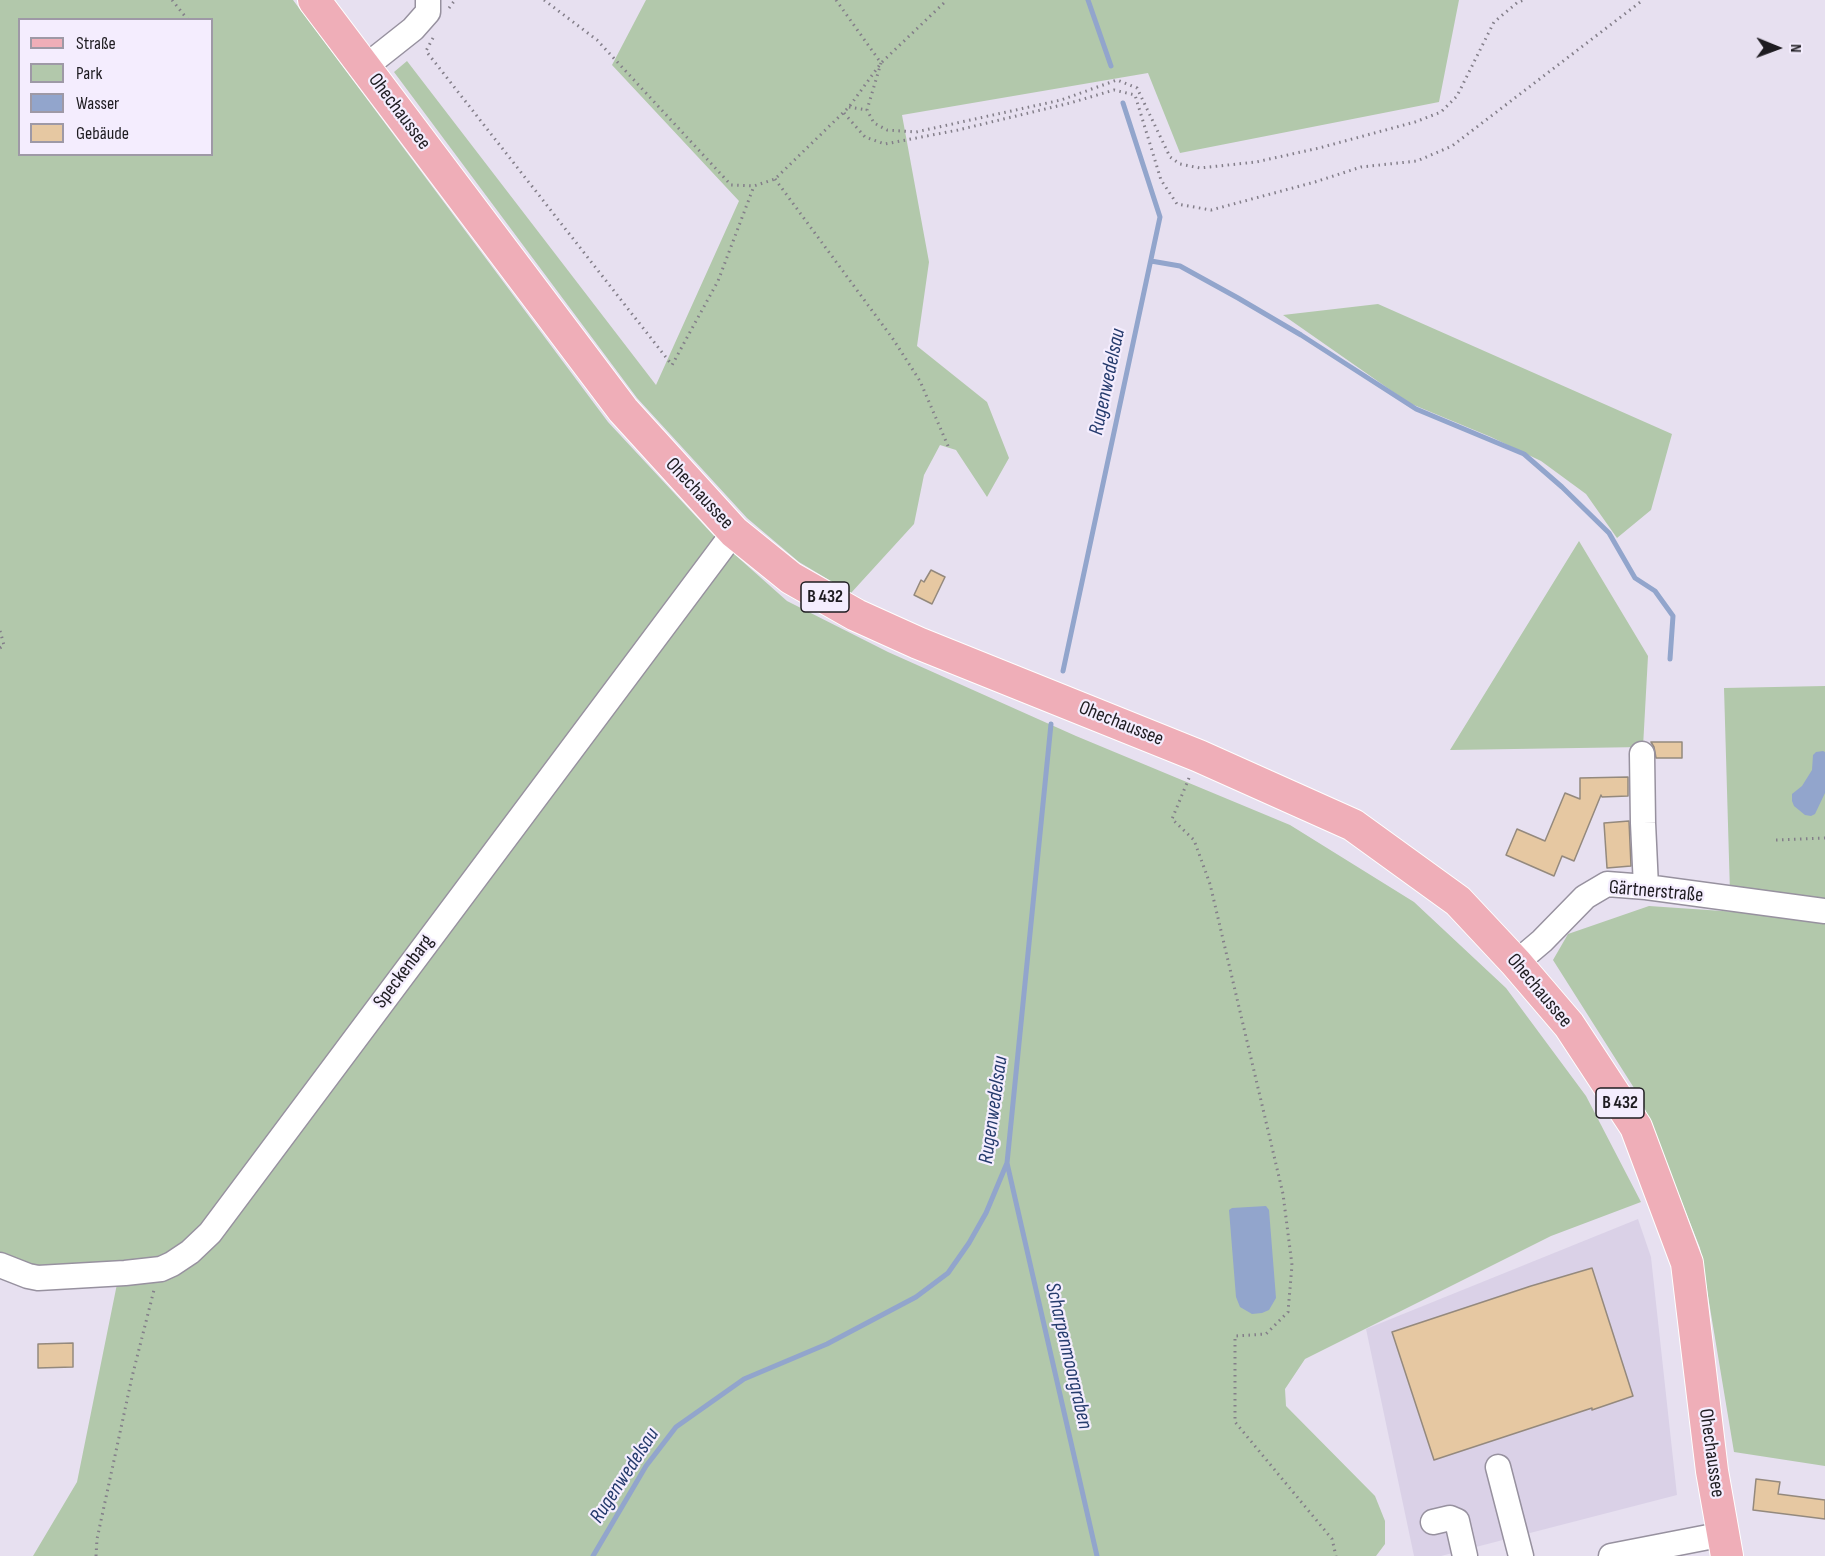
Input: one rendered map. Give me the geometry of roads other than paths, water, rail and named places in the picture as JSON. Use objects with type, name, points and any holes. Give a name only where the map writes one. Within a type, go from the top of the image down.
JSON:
[{"type":"main road","name":"Ohechaussee","points":[[314,0],[622,410],[734,532],[791,578],[856,615],[918,643],[1199,756],[1353,825],[1458,901],[1516,963],[1569,1025],[1636,1127],[1687,1263],[1712,1471],[1725,1545]]},
{"type":"street","points":[[365,67],[413,29],[428,12],[437,6]]},
{"type":"street","name":"Speckenbarg","points":[[0,1264],[38,1278],[161,1269],[190,1252],[210,1233],[734,532]]},
{"type":"street","points":[[1642,754],[1646,887]]},
{"type":"street","name":"Gärtnerstraße","points":[[1516,963],[1542,941],[1585,897],[1595,889],[1607,884],[1646,887],[1825,911]]},
{"type":"street","points":[[1498,1467],[1521,1556]]},
{"type":"street","points":[[1433,1522],[1450,1518],[1457,1521],[1464,1556]]},
{"type":"street","points":[[1611,1556],[1725,1545]]},
{"type":"water","points":[[1825,752],[1825,793],[1815,814],[1805,815],[1794,806],[1792,794],[1802,786],[1812,770],[1813,755]]},
{"type":"water","points":[[1266,1206],[1269,1210],[1276,1298],[1269,1310],[1252,1314],[1240,1307],[1236,1297],[1229,1210]]},
{"type":"waterway","name":"Rugenwedelsau","points":[[1088,0],[1111,66]]},
{"type":"waterway","name":"Rugenwedelsau","points":[[1063,671],[1160,217],[1123,103]]},
{"type":"waterway","points":[[1151,261],[1180,266],[1238,298],[1301,335],[1416,409],[1524,454],[1609,533],[1635,578],[1655,591],[1673,616],[1670,659]]},
{"type":"waterway","name":"Rugenwedelsau","points":[[593,1556],[646,1466],[676,1427],[744,1379],[827,1344],[916,1297],[948,1273],[986,1213],[1007,1163],[1051,724]]},
{"type":"waterway","name":"Scharpenmoorgraben","points":[[1007,1163],[1097,1556]]}]
